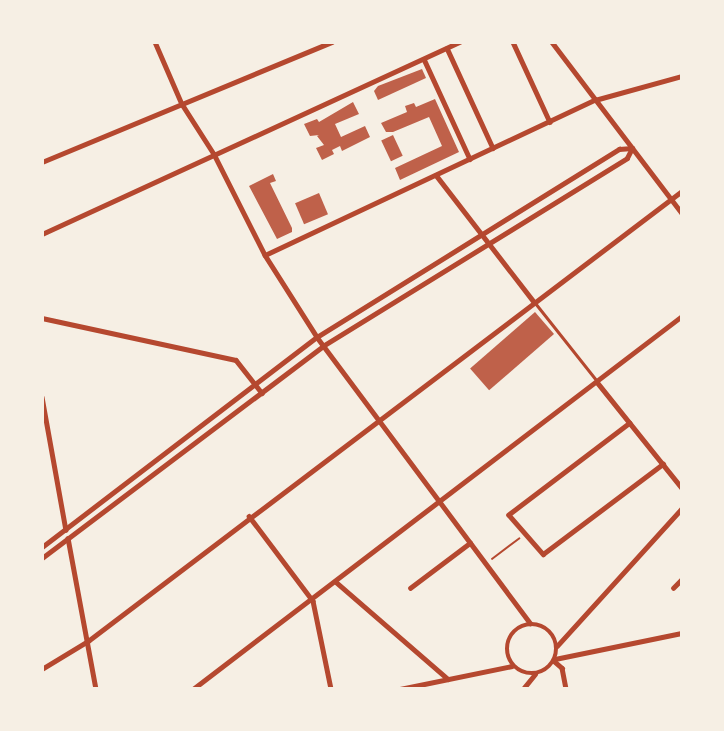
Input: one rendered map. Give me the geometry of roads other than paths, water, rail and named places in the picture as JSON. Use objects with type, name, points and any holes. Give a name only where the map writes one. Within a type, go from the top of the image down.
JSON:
[{"type":"street","points":[[154,42],[182,104],[214,154],[265,255],[317,337],[530,623]]},
{"type":"street","points":[[42,162],[332,42]]},
{"type":"street","points":[[42,234],[460,42]]},
{"type":"street","points":[[513,42],[550,122]]},
{"type":"street","points":[[552,42],[682,213]]},
{"type":"street","points":[[447,48],[493,148]]},
{"type":"street","points":[[424,59],[470,159]]},
{"type":"street","points":[[265,255],[595,100],[682,76]]},
{"type":"street","points":[[42,547],[317,337],[619,149],[632,148]]},
{"type":"street","points":[[42,558],[323,346],[627,158],[632,148]]},
{"type":"street","points":[[436,175],[682,488]]},
{"type":"street","points":[[42,669],[88,641],[249,516],[682,190]]},
{"type":"street","points":[[193,689],[313,601],[682,316]]},
{"type":"street","points":[[42,318],[237,360],[262,393]]},
{"type":"street","points":[[42,397],[96,689]]},
{"type":"street","points":[[630,423],[509,515],[543,554],[663,464]]},
{"type":"street","points":[[554,660],[556,646],[682,508]]},
{"type":"street","points":[[249,516],[313,601],[331,689]]},
{"type":"street","points":[[410,588],[470,543]]},
{"type":"street","points":[[673,588],[682,579]]},
{"type":"street","points":[[336,582],[448,679]]},
{"type":"street","points":[[512,666],[506,648],[508,640],[519,627],[530,623],[547,628],[556,646]]},
{"type":"street","points":[[523,689],[535,674],[554,660],[682,633]]},
{"type":"street","points":[[554,660],[562,668],[566,689]]},
{"type":"street","points":[[400,689],[512,666],[535,674]]},
{"type":"street","points":[[437,681],[439,689]]}]
